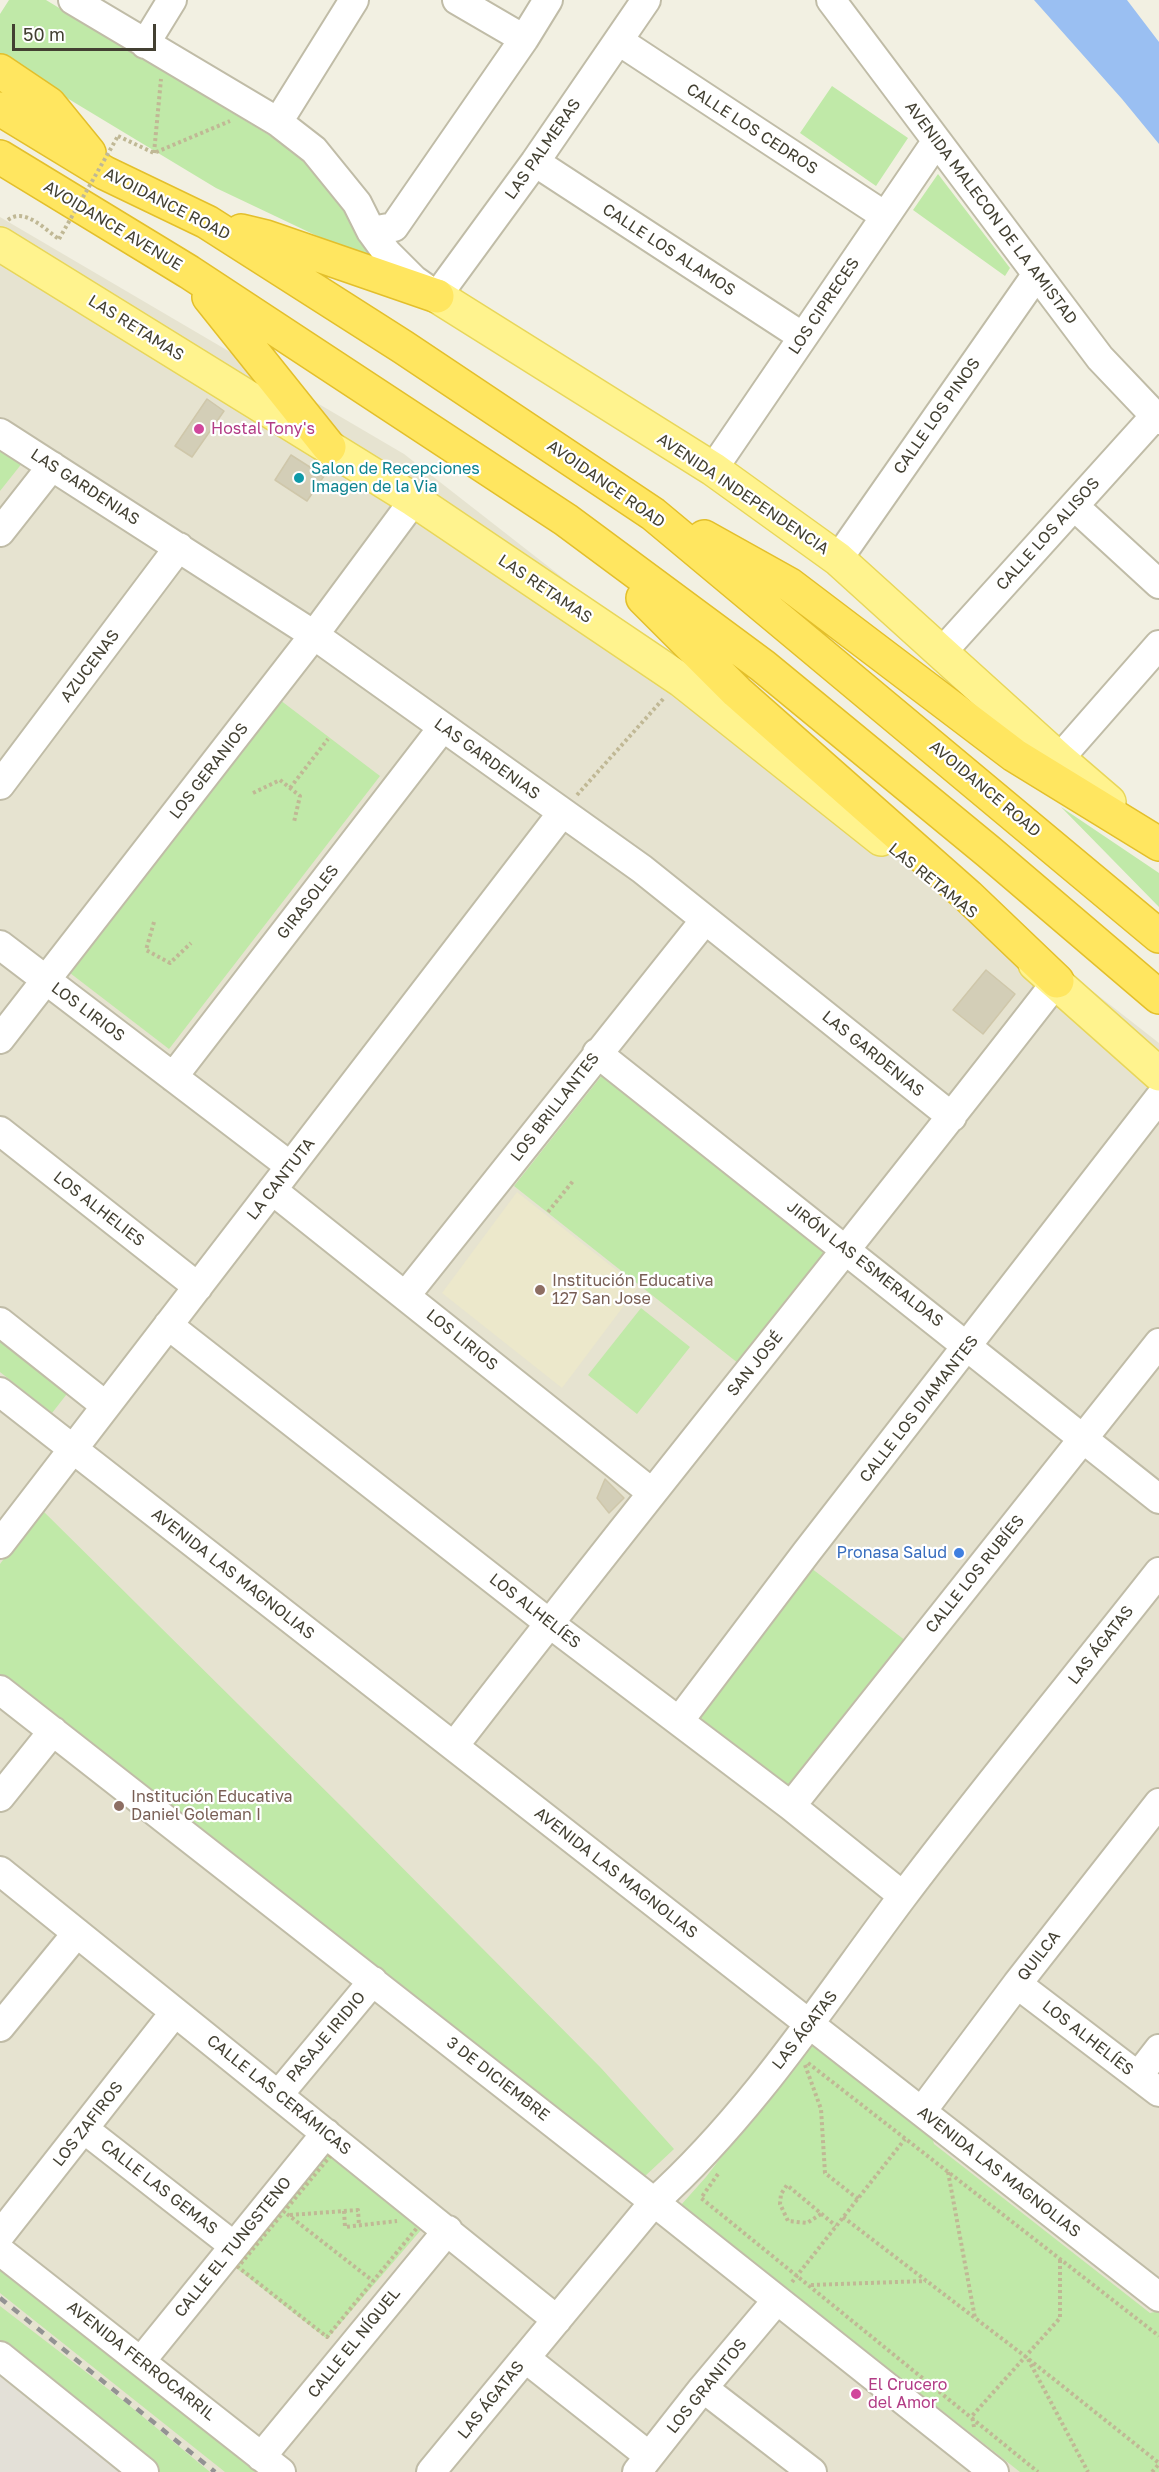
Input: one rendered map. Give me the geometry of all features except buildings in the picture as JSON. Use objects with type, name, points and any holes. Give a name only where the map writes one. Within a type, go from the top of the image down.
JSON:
[{"type":"highway","points":[[0,71],[49,104],[105,173]]},
{"type":"highway","name":"AVOIDANCE ROAD","points":[[0,109],[105,173],[207,222],[403,347],[653,514],[1159,936]]},
{"type":"highway","points":[[0,158],[189,272],[566,520],[763,666],[989,852],[1159,997]]},
{"type":"highway","points":[[207,222],[266,237],[437,296]]},
{"type":"highway","points":[[189,272],[329,447]]},
{"type":"highway","points":[[653,514],[697,533],[790,585],[1014,754],[1159,844]]},
{"type":"highway","points":[[566,520],[737,692],[968,896],[1057,981]]},
{"type":"main road","name":"LAS RETAMAS","points":[[0,244],[414,500],[681,680],[1057,981],[1159,1074]]},
{"type":"main road","name":"AVENIDA INDEPENDENCIA","points":[[437,296],[713,470],[838,559],[1059,759],[1159,844]]},
{"type":"street","points":[[73,0],[268,116],[314,150],[357,203],[371,231],[387,253],[414,280],[437,296]]},
{"type":"street","points":[[155,49],[171,0]]},
{"type":"street","points":[[268,116],[354,0]]},
{"type":"street","points":[[457,0],[524,39]]},
{"type":"street","points":[[371,231],[394,227],[524,39],[548,0]]},
{"type":"street","name":"LAS PALMERAS","points":[[437,296],[535,162],[646,0]]},
{"type":"street","name":"AVENIDA MALECON DE LA AMISTAD","points":[[831,0],[1100,358],[1157,418]]},
{"type":"street","name":"CALLE LOS CEDROS","points":[[619,41],[885,216]]},
{"type":"street","name":"LOS CIPRECES","points":[[713,470],[936,141]]},
{"type":"street","name":"CALLE LOS ALAMOS","points":[[535,162],[803,337]]},
{"type":"street","name":"CALLE LOS PINOS","points":[[838,559],[1037,274]]},
{"type":"street","name":"CALLE LOS ALISOS","points":[[942,652],[1157,418]]},
{"type":"street","name":"LAS GARDENIAS","points":[[0,433],[314,635],[642,869],[952,1117]]},
{"type":"street","points":[[0,532],[52,466]]},
{"type":"street","name":"LOS GERANIOS","points":[[0,1039],[314,635],[414,500]]},
{"type":"street","points":[[1074,506],[1159,584]]},
{"type":"street","name":"AZUCENAS","points":[[0,785],[179,547]]},
{"type":"street","points":[[1059,759],[1159,645]]},
{"type":"street","name":"GIRASOLES","points":[[173,1077],[443,727]]},
{"type":"street","name":"LA CANTUTA","points":[[0,1544],[562,813]]},
{"type":"street","name":"LOS BRILLANTES","points":[[406,1295],[705,920]]},
{"type":"street","name":"LOS LIRIOS","points":[[0,945],[290,1166]]},
{"type":"street","name":"SAN JOSÉ","points":[[454,1746],[651,1492],[847,1250],[1057,981]]},
{"type":"street","name":"JIRÓN LAS ESMERALDAS","points":[[597,1053],[1159,1498]]},
{"type":"street","name":"CALLE LOS DIAMANTES","points":[[679,1721],[806,1553],[1159,1098]]},
{"type":"street","name":"LOS ALHELIES","points":[[0,1131],[198,1287]]},
{"type":"street","name":"LOS LIRIOS","points":[[272,1190],[651,1492]]},
{"type":"street","points":[[0,1322],[106,1406]]},
{"type":"street","name":"LOS ALHELÍES","points":[[168,1325],[903,1896]]},
{"type":"street","name":"CALLE LOS RUBÍES","points":[[790,1806],[1159,1343]]},
{"type":"street","name":"AVENIDA LAS MAGNOLIAS","points":[[0,1392],[1159,2297]]},
{"type":"street","name":"LAS ÁGATAS","points":[[431,2472],[654,2202],[690,2170],[811,2025],[903,1896],[1159,1572]]},
{"type":"street","name":"3 DE DICIEMBRE","points":[[0,1690],[987,2466]]},
{"type":"street","points":[[0,1797],[54,1731]]},
{"type":"street","name":"QUILCA","points":[[922,2112],[1017,1984],[1159,1803]]},
{"type":"street","name":"CALLE LAS CERÁMICAS","points":[[0,1871],[557,2320]]},
{"type":"street","points":[[0,2027],[77,1933]]},
{"type":"street","name":"PASAJE IRIDIO","points":[[279,2094],[373,1981]]},
{"type":"street","name":"LOS ALHELÍES","points":[[1017,1984],[1148,2084]]},
{"type":"street","name":"LOS ZAFIROS","points":[[0,2235],[175,2012]]},
{"type":"street","points":[[1148,2084],[1159,2049]]},
{"type":"street","name":"CALLE LAS GEMAS","points":[[84,2129],[234,2246]]},
{"type":"street","name":"CALLE EL TUNGSTENO","points":[[141,2361],[326,2133]]},
{"type":"street","name":"CALLE EL NÍQUEL","points":[[271,2464],[448,2230]]},
{"type":"street","name":"AVENIDA FERROCARRIL","points":[[0,2251],[271,2464]]},
{"type":"street","name":"LOS GRANITOS","points":[[643,2464],[777,2300]]},
{"type":"street","points":[[0,2356],[144,2472]]},
{"type":"street","points":[[525,2358],[643,2464]]},
{"type":"street","points":[[703,2388],[812,2472]]},
{"type":"path","points":[[154,153],[155,49]]},
{"type":"path","points":[[15,215],[26,216],[59,239],[118,136],[154,153],[268,116]]},
{"type":"path","points":[[562,813],[681,680]]},
{"type":"path","points":[[290,788],[328,739]]},
{"type":"path","points":[[253,793],[280,780],[300,796],[294,822]]},
{"type":"path","points":[[154,922],[146,950],[170,963],[191,943]]},
{"type":"path","points":[[548,1212],[573,1181]]},
{"type":"path","points":[[858,2199],[825,2173],[821,2109],[803,2059],[1159,2336]]},
{"type":"path","points":[[777,2300],[905,2139]]},
{"type":"path","points":[[332,2154],[421,2223],[327,2337],[238,2267],[284,2211],[332,2154]]},
{"type":"path","points":[[947,2172],[975,2318]]},
{"type":"path","points":[[822,2214],[807,2223],[788,2221],[780,2204],[784,2189],[787,2185],[822,2214],[836,2226]]},
{"type":"path","points":[[701,2198],[972,2416],[1038,2472]]},
{"type":"path","points":[[289,2215],[358,2210],[359,2225]]},
{"type":"path","points":[[284,2211],[373,2281]]},
{"type":"path","points":[[344,2211],[345,2227],[416,2219]]},
{"type":"path","points":[[843,2217],[1026,2357],[1159,2463],[1152,2472]]},
{"type":"path","points":[[972,2416],[1060,2318],[1060,2259]]},
{"type":"path","points":[[810,2285],[926,2281]]},
{"type":"path","points":[[1026,2357],[1088,2472]]},
{"type":"path","points":[[972,2416],[987,2466]]},
{"type":"shaded area","points":[[0,217],[404,454],[1159,1043],[1159,2472],[0,2472]]},
{"type":"shaded area","name":"Institución Educativa 127 San Jose","points":[[517,1192],[638,1287],[562,1388],[442,1293]]},
{"type":"shaded area","points":[[0,2377],[120,2472],[0,2472]]},
{"type":"green space","points":[[9,0],[46,0],[286,147],[314,173],[393,272],[216,188],[4,60],[0,57],[0,14]]},
{"type":"green space","points":[[832,86],[908,138],[876,186],[800,133]]},
{"type":"green space","points":[[938,174],[1010,268],[1005,276],[913,210]]},
{"type":"green space","points":[[0,440],[27,457],[0,491]]},
{"type":"green space","points":[[280,700],[380,776],[169,1049],[70,973]]},
{"type":"green space","points":[[1061,807],[1159,873],[1159,907]]},
{"type":"green space","points":[[607,1069],[832,1250],[743,1367],[514,1186]]},
{"type":"green space","points":[[641,1308],[690,1347],[637,1414],[588,1375]]},
{"type":"green space","points":[[0,1334],[70,1390],[52,1413],[0,1372]]},
{"type":"green space","points":[[41,1509],[601,2068],[674,2149],[644,2177],[0,1680],[0,1564]]},
{"type":"green space","points":[[811,1568],[906,1641],[789,1796],[694,1723]]},
{"type":"green space","points":[[812,2039],[930,2131],[934,2144],[1150,2313],[1159,2311],[1159,2472],[1020,2472],[681,2205],[706,2177]]},
{"type":"green space","points":[[330,2147],[427,2223],[327,2339],[235,2267]]},
{"type":"green space","points":[[0,2264],[264,2472],[225,2472],[0,2293]]},
{"type":"green space","points":[[0,2306],[125,2402],[210,2472],[129,2472],[0,2369]]},
{"type":"water","points":[[1034,0],[1127,0],[1159,42],[1159,144],[1122,99]]},
{"type":"railway","points":[[0,2298],[215,2472]]},
{"type":"place","name":"Hostal Tony's","points":[[199,429]]},
{"type":"place","name":"Salon de Recepciones Imagen de la Via","points":[[299,478]]},
{"type":"place","name":"Institución Educativa 127 San Jose","points":[[540,1290]]},
{"type":"place","name":"Pronasa Salud","points":[[959,1553]]},
{"type":"place","name":"Institución Educativa Daniel Goleman I","points":[[119,1806]]},
{"type":"place","name":"El Crucero del Amor","points":[[856,2394]]}]
